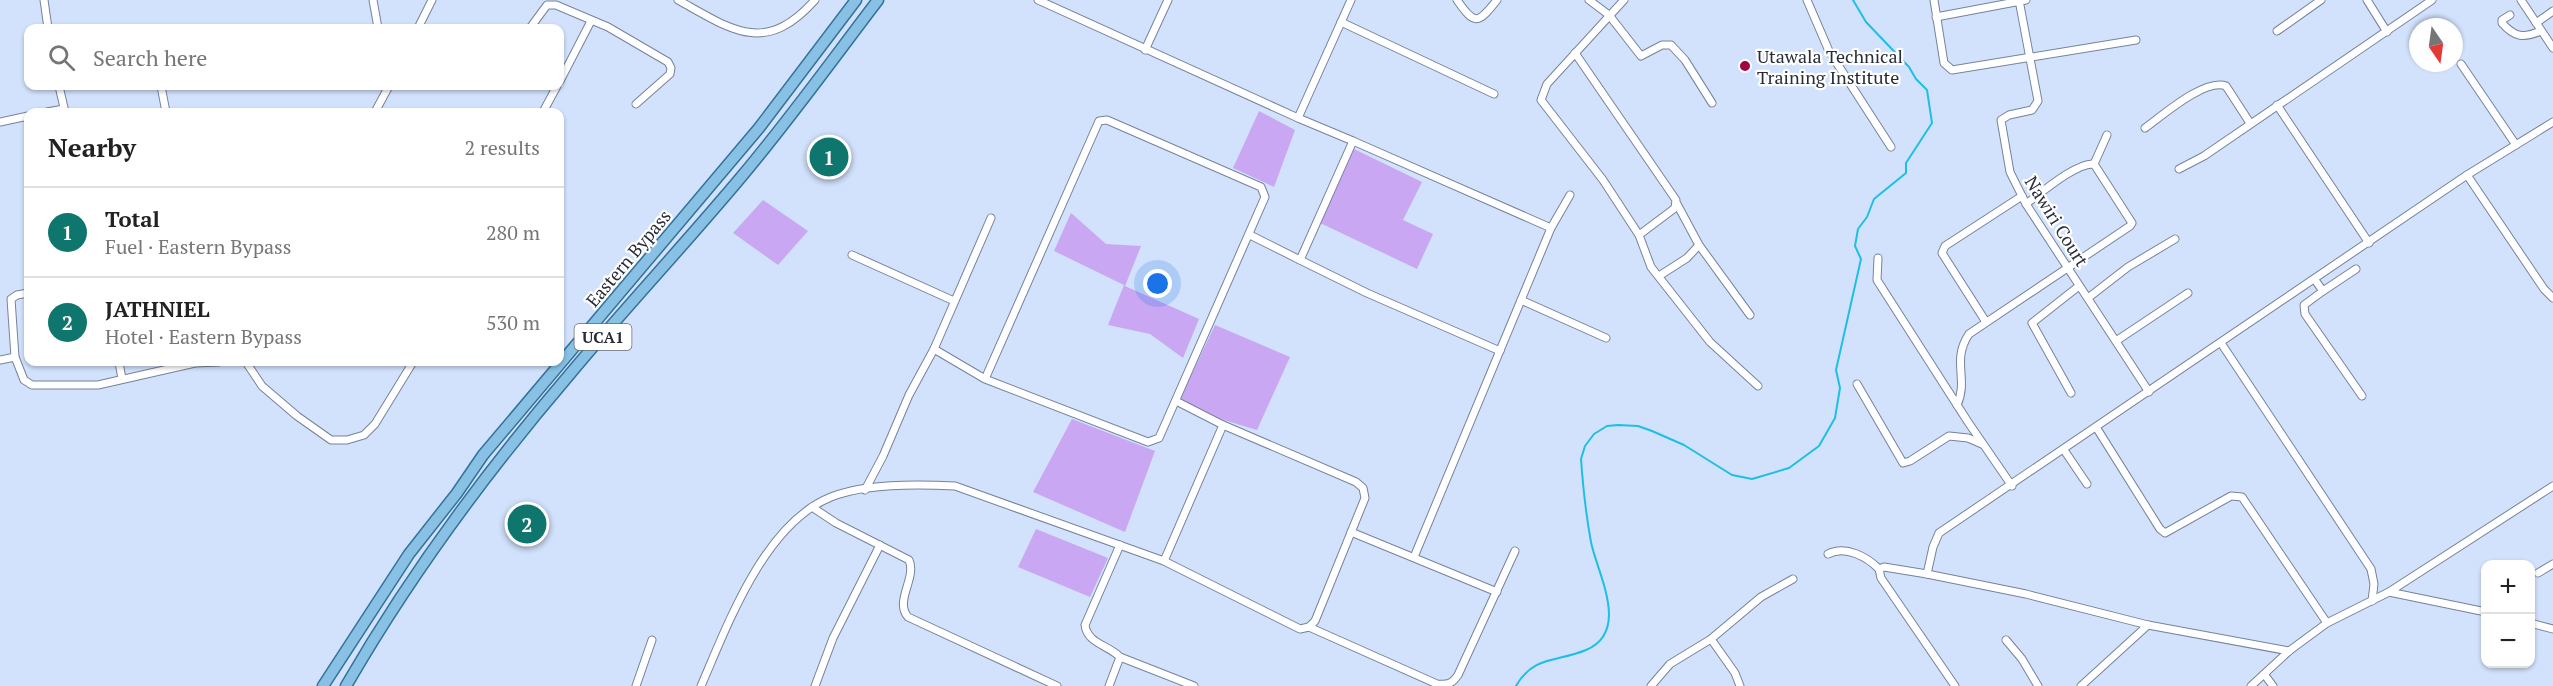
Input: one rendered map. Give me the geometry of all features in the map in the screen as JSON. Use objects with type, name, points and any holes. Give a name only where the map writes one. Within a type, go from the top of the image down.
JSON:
[{"type":"main road","name":"Eastern Bypass","points":[[564,359],[759,128],[856,0]]},
{"type":"main road","name":"Eastern Bypass","points":[[346,686],[377,632],[470,500],[570,374],[743,175],[814,86],[878,0]]},
{"type":"main road","name":"Eastern Bypass","points":[[323,686],[409,554],[457,493],[483,455],[558,366]]},
{"type":"street","points":[[44,0],[47,24]]},
{"type":"street","points":[[373,0],[377,24]]},
{"type":"street","points":[[420,24],[432,0]]},
{"type":"street","points":[[678,0],[732,30],[748,34],[777,29],[792,22],[815,0]]},
{"type":"street","points":[[1145,50],[1168,0]]},
{"type":"street","points":[[1298,118],[1351,0]]},
{"type":"street","points":[[1457,0],[1469,18],[1476,20],[1482,18],[1497,0]]},
{"type":"street","points":[[1589,0],[1609,15],[1641,56],[1662,45],[1671,45],[1685,60],[1713,103]]},
{"type":"street","points":[[1624,0],[1547,84],[1541,100],[1603,180],[1639,235],[1651,267],[1710,342],[1758,386]]},
{"type":"street","points":[[1807,0],[1829,51],[1891,147]]},
{"type":"street","points":[[1934,0],[1944,63],[1952,70],[2136,40]]},
{"type":"street","points":[[1936,17],[2022,0]]},
{"type":"street","name":"Nawiri Court","points":[[2022,0],[2038,101],[2032,110],[2009,115],[2001,120],[2010,172],[2026,204],[2149,392]]},
{"type":"street","points":[[2277,31],[2321,0]]},
{"type":"street","points":[[2367,0],[2387,32]]},
{"type":"street","points":[[2180,169],[2204,156],[2432,0]]},
{"type":"street","points":[[2521,0],[2553,48]]},
{"type":"street","points":[[1041,1],[1145,50],[1551,228]]},
{"type":"street","points":[[533,24],[547,5],[551,4],[608,27],[668,62],[671,68],[670,74],[636,104]]},
{"type":"street","points":[[2536,22],[2553,11]]},
{"type":"street","points":[[2510,15],[2502,22],[2516,35],[2528,36],[2541,31]]},
{"type":"street","points":[[564,73],[591,21]]},
{"type":"street","points":[[1341,22],[1494,94]]},
{"type":"street","points":[[1575,53],[1676,200],[1699,245],[1750,315]]},
{"type":"street","points":[[2463,67],[2516,145]]},
{"type":"street","points":[[2145,128],[2196,93],[2211,85],[2219,84],[2226,86],[2250,123]]},
{"type":"street","points":[[60,90],[64,108]]},
{"type":"street","points":[[162,90],[165,108]]},
{"type":"street","points":[[377,108],[387,90]]},
{"type":"street","points":[[545,108],[555,90]]},
{"type":"street","points":[[2277,105],[2369,243]]},
{"type":"street","points":[[0,122],[24,117]]},
{"type":"street","points":[[934,349],[985,379],[1148,442],[1159,438],[1250,235],[1265,197],[1261,187],[1107,120],[1099,121],[985,379]]},
{"type":"street","points":[[1927,574],[1933,547],[1940,533],[2467,175],[2553,122]]},
{"type":"street","points":[[2094,164],[2107,135]]},
{"type":"street","points":[[1300,260],[1353,141]]},
{"type":"street","points":[[2026,204],[2074,170],[2089,163],[2094,164]]},
{"type":"street","points":[[1957,405],[1962,394],[1959,359],[1961,346],[1969,334],[2132,223],[2094,164]]},
{"type":"street","points":[[2467,175],[2544,289],[2553,298]]},
{"type":"street","points":[[1414,557],[1551,228],[1570,195]]},
{"type":"street","points":[[1986,322],[1942,253],[1945,246],[2022,196]]},
{"type":"street","points":[[1639,235],[1677,204]]},
{"type":"street","points":[[865,490],[883,456],[909,394],[934,349],[991,218]]},
{"type":"street","points":[[1250,235],[1367,293],[1500,351]]},
{"type":"street","points":[[2088,298],[2128,267],[2175,238]]},
{"type":"street","points":[[1659,276],[1688,258],[1699,245]]},
{"type":"street","points":[[852,255],[954,301]]},
{"type":"street","points":[[1878,258],[1877,280],[2012,486]]},
{"type":"street","points":[[2356,269],[2304,305],[2305,314],[2361,396]]},
{"type":"street","points":[[2315,280],[2323,291]]},
{"type":"street","points":[[2071,393],[2032,323],[2079,286]]},
{"type":"street","points":[[2116,341],[2188,293]]},
{"type":"street","points":[[24,294],[11,299],[15,357],[24,380],[32,385],[98,385],[181,366]]},
{"type":"street","points":[[1521,300],[1606,338]]},
{"type":"street","points":[[2221,343],[2371,569],[2374,584],[2372,601]]},
{"type":"street","points":[[0,360],[15,357]]},
{"type":"street","points":[[119,366],[122,379]]},
{"type":"street","points":[[249,366],[262,386],[297,416],[331,440],[364,435],[386,409],[411,366]]},
{"type":"street","points":[[1857,384],[1903,463],[1910,461],[1949,436],[1968,438],[1984,445]]},
{"type":"street","points":[[701,686],[746,586],[769,550],[790,526],[812,507],[832,496],[925,484],[955,486],[1164,561],[1300,629],[1308,627],[1315,621],[1365,498],[1363,488],[1356,482],[1176,402]]},
{"type":"street","points":[[1164,561],[1224,425]]},
{"type":"street","points":[[2096,427],[2160,530],[2165,533],[2231,496],[2242,497],[2327,623]]},
{"type":"street","points":[[2064,450],[2087,484]]},
{"type":"street","points":[[2251,686],[2289,651],[2327,623],[2389,592],[2553,486]]},
{"type":"street","points":[[812,507],[836,523],[909,560],[912,565],[903,607],[908,617],[1057,686]]},
{"type":"street","points":[[1351,532],[1497,592]]},
{"type":"street","points":[[814,686],[832,638],[880,545]]},
{"type":"street","points":[[1120,545],[1085,625],[1086,633],[1091,639],[1120,657],[1194,686]]},
{"type":"street","points":[[1308,627],[1437,684],[1447,686],[1453,683],[1458,675],[1515,551]]},
{"type":"street","points":[[1828,554],[1837,551],[1865,556],[1879,569],[1881,578],[1955,686]]},
{"type":"street","points":[[2538,573],[2553,564]]},
{"type":"street","points":[[1879,569],[1884,567],[1927,574],[2026,594],[2148,625],[2289,651]]},
{"type":"street","points":[[1651,686],[1670,664],[1711,639],[1761,597],[1793,579]]},
{"type":"street","points":[[2389,592],[2481,611]]},
{"type":"street","points":[[2535,624],[2553,628]]},
{"type":"street","points":[[2081,686],[2148,625]]},
{"type":"street","points":[[636,686],[652,639]]},
{"type":"street","points":[[1711,639],[1735,674],[1740,686]]},
{"type":"street","points":[[2006,640],[2022,659],[2038,686]]},
{"type":"street","points":[[1109,686],[1120,657]]},
{"type":"street","points":[[2264,674],[2273,686]]},
{"type":"shaded area","points":[[1259,111],[1295,130],[1274,187],[1233,168]]},
{"type":"shaded area","points":[[1354,149],[1422,182],[1403,220],[1433,234],[1417,269],[1318,222]]},
{"type":"shaded area","points":[[763,200],[808,231],[778,265],[733,233]]},
{"type":"shaded area","points":[[1071,213],[1106,244],[1141,246],[1125,286],[1199,319],[1183,358],[1150,334],[1108,325],[1124,285],[1054,251]]},
{"type":"shaded area","points":[[1215,325],[1290,357],[1257,430],[1217,418],[1180,399]]},
{"type":"shaded area","points":[[1072,419],[1155,451],[1125,532],[1033,492]]},
{"type":"shaded area","points":[[1036,529],[1108,558],[1090,597],[1018,567]]},
{"type":"waterway","points":[[1516,686],[1523,676],[1539,664],[1586,650],[1599,641],[1607,629],[1608,600],[1591,542],[1581,459],[1585,446],[1594,434],[1607,426],[1638,426],[1684,445],[1732,475],[1752,479],[1789,468],[1819,446],[1835,418],[1840,388],[1836,370],[1861,259],[1855,246],[1858,229],[1867,217],[1874,199],[1906,173],[1906,163],[1932,123],[1927,90],[1916,79],[1909,67],[1866,22],[1853,0]]},
{"type":"place","name":"Utawala Technical Training Institute","points":[[1745,66]]},
{"type":"place","name":"Total","points":[[829,157]]},
{"type":"place","name":"JATHNIEL","points":[[527,524]]}]
